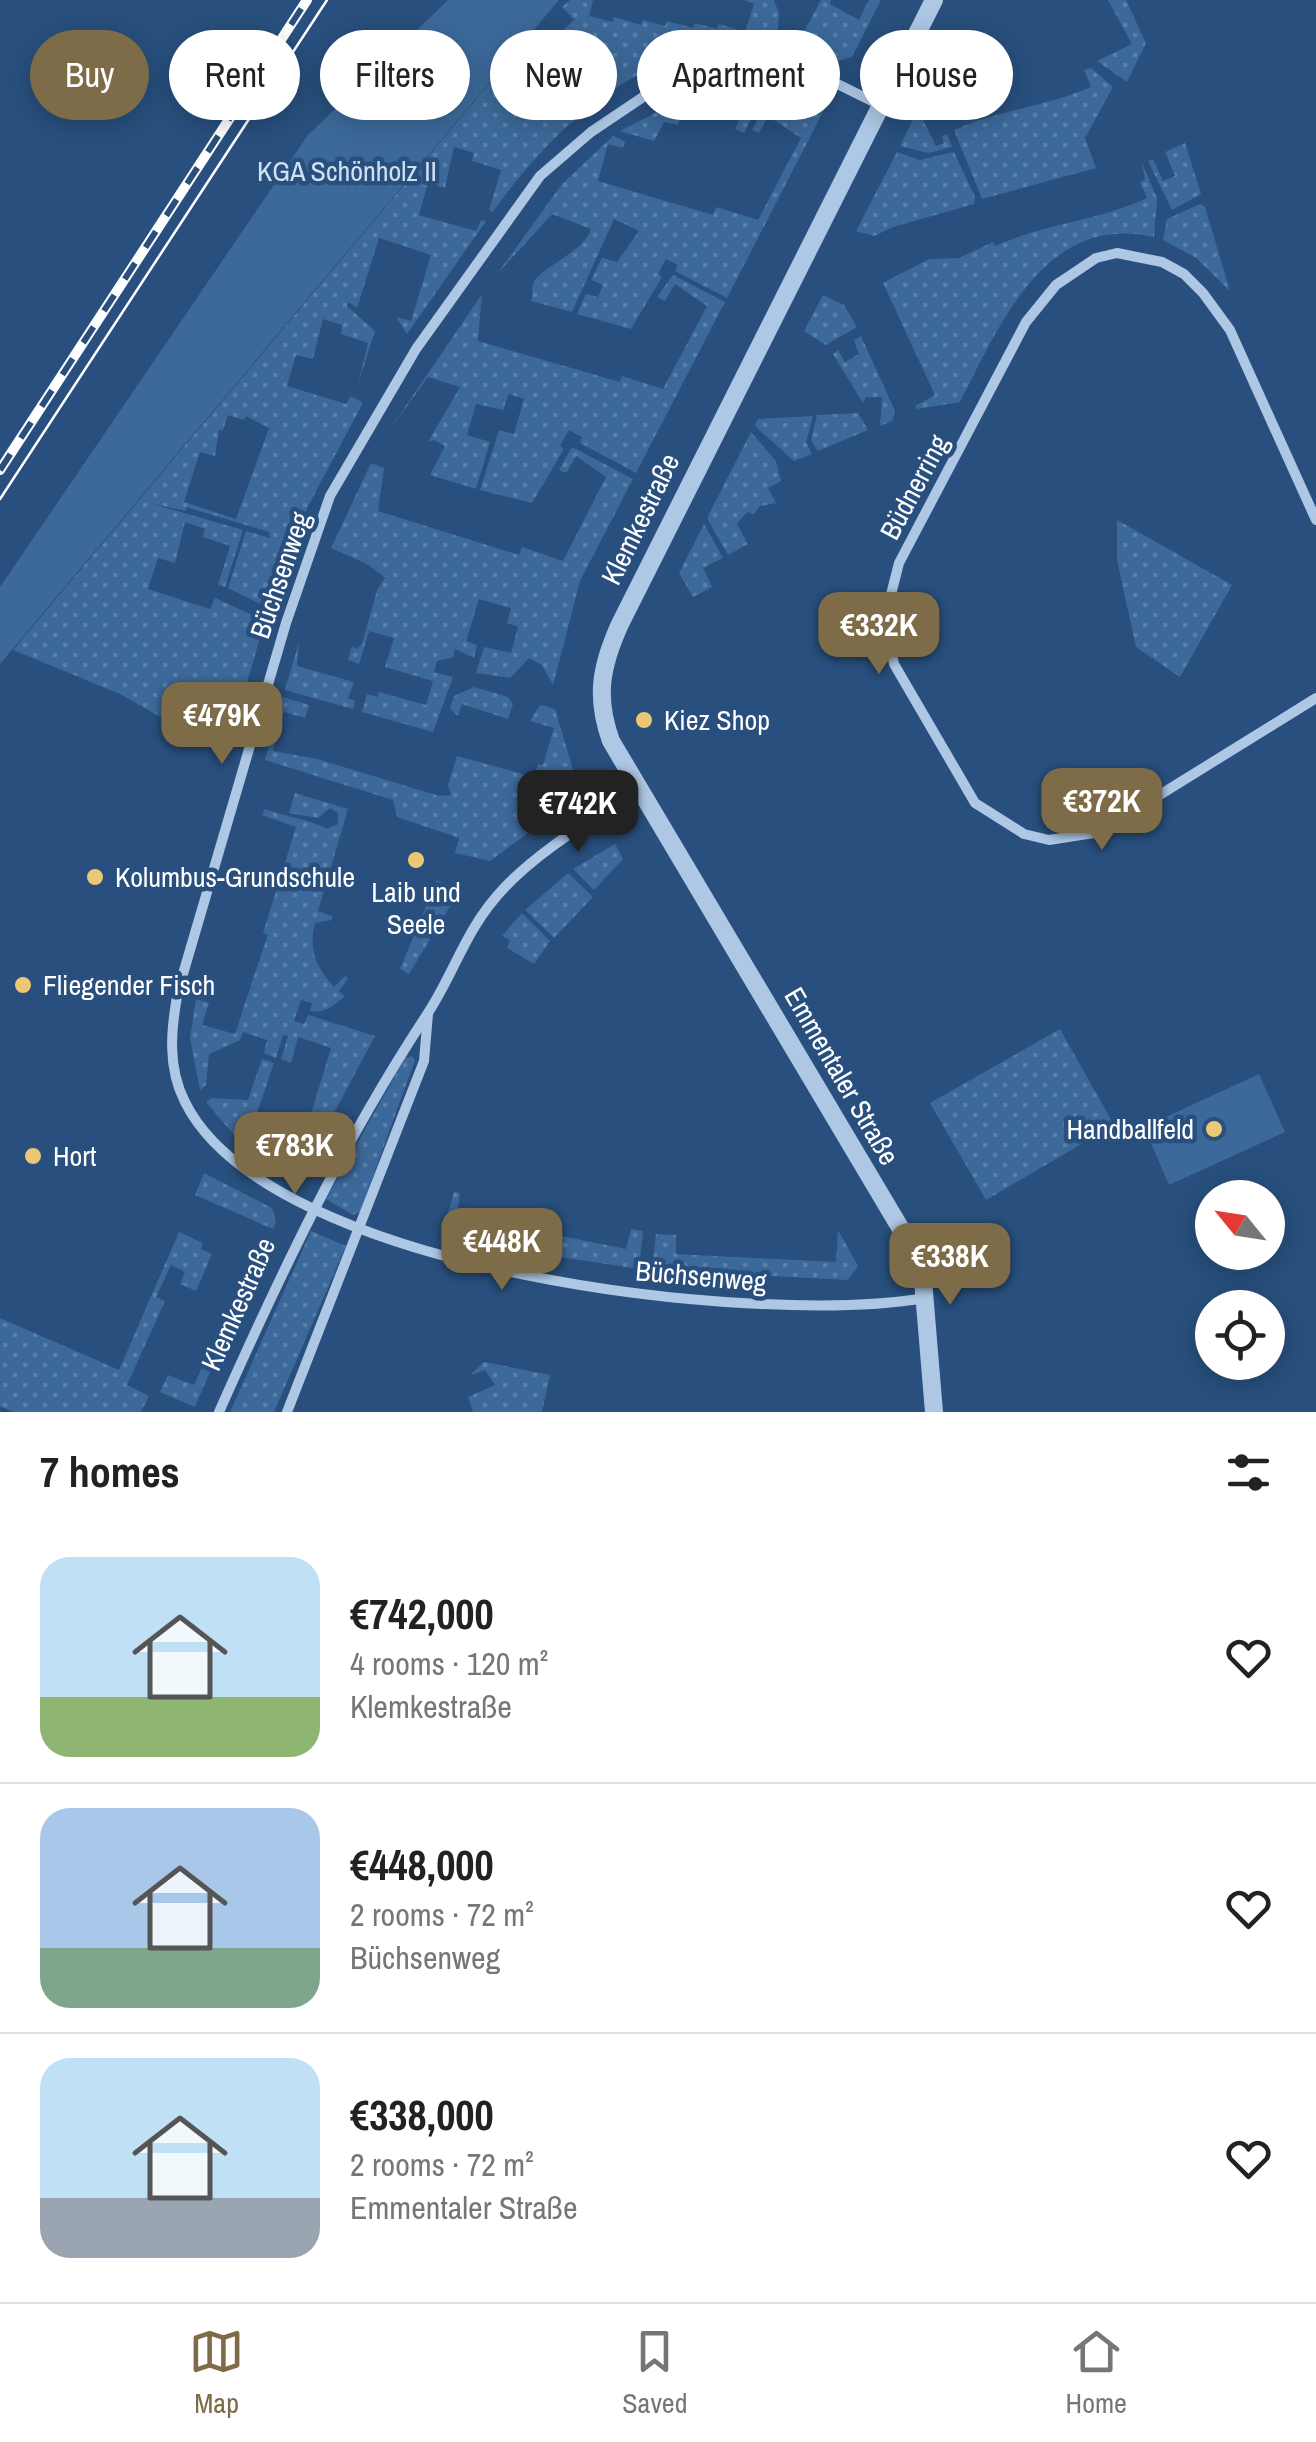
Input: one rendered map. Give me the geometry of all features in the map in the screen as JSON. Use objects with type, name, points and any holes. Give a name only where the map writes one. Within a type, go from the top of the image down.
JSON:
[{"type":"street","name":"Klemkestraße","points":[[919,30],[934,0]]},
{"type":"street","name":"Büchsenweg","points":[[860,95],[811,71],[776,62],[742,64],[686,77],[652,91],[590,132],[540,176],[416,349],[330,496],[286,623],[172,1024],[177,1084],[198,1126],[234,1161],[312,1208],[360,1230],[488,1270],[624,1293],[784,1305],[925,1298]]},
{"type":"street","name":"Klemkestraße","points":[[220,1412],[312,1208],[401,1050],[428,1014],[460,946],[508,884],[639,788],[603,718],[602,662],[873,120]]},
{"type":"street","name":"Büdnerring","points":[[1316,520],[1236,343],[1203,294],[1184,274],[1162,262],[1128,254],[1096,258],[1056,285],[1026,322],[899,563],[885,618],[894,664],[976,803],[1024,834],[1049,840],[1100,832],[1316,698]]},
{"type":"street","name":"Emmentaler Straße","points":[[639,788],[914,1251],[925,1298],[934,1412]]},
{"type":"street","name":"Klemkestraße","points":[[287,1412],[424,1061],[428,1014]]},
{"type":"green space","name":"KGA Schönholz II","points":[[448,0],[559,0],[534,30],[490,30],[490,82],[470,106],[470,30],[417,30]]},
{"type":"green space","points":[[570,0],[593,0],[588,21],[590,16],[612,22],[614,17],[641,25],[643,20],[665,26],[667,21],[693,28],[695,23],[717,29],[719,24],[738,30],[637,30],[637,76],[617,88],[617,30],[563,30],[574,20],[562,7]]},
{"type":"green space","points":[[744,0],[774,0],[779,13],[778,30],[746,30],[754,4]]},
{"type":"green space","points":[[821,0],[831,0],[830,4],[859,20],[869,0],[881,0],[866,30],[860,30],[860,41],[852,57],[840,60],[840,30],[805,30]]},
{"type":"green space","points":[[1108,0],[1126,0],[1146,43],[1127,82],[1097,61],[1132,44]]},
{"type":"green space","points":[[1091,68],[1113,87],[1085,138],[1096,168],[982,199],[954,130],[981,120],[1013,120],[1013,111],[1091,87],[1084,70]]},
{"type":"green space","points":[[490,83],[490,120],[576,120],[519,178],[493,212],[489,210],[501,170],[472,161],[474,153],[454,147],[445,188],[428,183],[419,215],[476,231],[481,220],[486,221],[407,334],[396,317],[411,321],[431,255],[379,238],[357,308],[348,302],[347,306],[375,331],[358,384],[368,343],[341,334],[342,325],[323,319],[313,359],[296,355],[287,386],[346,404],[351,396],[363,403],[308,506],[269,608],[228,588],[246,531],[270,538],[269,532],[186,507],[185,511],[146,502],[243,530],[225,587],[218,585],[230,546],[203,537],[205,529],[185,522],[175,563],[158,558],[148,589],[210,609],[215,598],[265,621],[226,754],[120,694],[13,650],[459,120],[470,120],[470,107]],"holes":[[[228,415],[244,420],[246,416],[269,428],[236,519],[184,502],[200,452],[215,456],[219,430],[223,430]]]},
{"type":"green space","name":"KGA Schönholz II","points":[[324,120],[458,120],[0,664],[0,587],[308,135]]},
{"type":"green space","points":[[641,120],[679,120],[678,125],[664,122],[654,141],[620,131]]},
{"type":"green space","points":[[740,120],[750,120],[744,133],[735,129]]},
{"type":"green space","points":[[757,120],[766,120],[759,133],[752,130]]},
{"type":"green space","points":[[774,120],[819,120],[727,298],[675,271],[678,265],[666,259],[658,274],[662,277],[631,329],[577,314],[586,294],[598,297],[603,285],[591,280],[602,258],[617,262],[639,231],[614,219],[572,312],[531,301],[533,285],[541,274],[581,244],[591,229],[552,214],[497,274],[562,184],[613,136],[625,141],[623,148],[608,144],[598,181],[713,215],[716,207],[758,220],[801,138]]},
{"type":"green space","points":[[913,120],[923,120],[936,146],[944,143],[942,136],[947,134],[952,147],[928,153],[900,146]]},
{"type":"green space","points":[[1185,143],[1201,194],[1172,210],[1148,161],[1153,159],[1163,181],[1175,176],[1165,152]]},
{"type":"green space","points":[[897,152],[920,160],[954,152],[975,197],[974,204],[874,236],[856,231]]},
{"type":"green space","points":[[1142,163],[1157,198],[1154,237],[1116,234],[1084,241],[1056,258],[1010,309],[960,402],[917,409],[915,406],[935,395],[883,283],[929,259],[959,258],[993,242],[995,246],[1147,198],[1140,182],[1145,179]]},
{"type":"green space","points":[[1200,204],[1205,207],[1230,291],[1196,258],[1163,240],[1167,219]]},
{"type":"green space","points":[[673,275],[725,302],[636,473],[580,443],[582,437],[569,430],[560,446],[564,449],[532,503],[480,490],[499,430],[514,434],[524,399],[509,394],[503,410],[476,404],[467,435],[490,442],[476,489],[430,475],[445,446],[434,440],[428,442],[460,387],[428,377],[386,435],[482,294],[478,341],[620,382],[622,376],[663,389],[707,306],[675,284],[665,301],[657,297]]},
{"type":"green space","points":[[823,295],[844,305],[857,327],[826,345],[804,331]]},
{"type":"green space","points":[[861,336],[895,411],[892,421],[880,426],[882,397],[866,397],[863,403],[833,354],[838,350],[845,362],[859,354],[854,340]]},
{"type":"green space","points":[[858,413],[868,430],[818,451],[811,440],[817,415]]},
{"type":"green space","points":[[813,416],[806,442],[812,454],[794,461],[755,426],[758,419]]},
{"type":"green space","points":[[751,432],[776,461],[781,481],[768,488],[776,503],[760,506],[754,514],[747,512],[737,524],[748,544],[728,555],[707,518]]},
{"type":"green space","points":[[572,447],[633,479],[580,581],[553,685],[542,665],[529,658],[510,678],[476,673],[484,647],[511,653],[518,627],[507,623],[511,608],[479,599],[466,641],[477,645],[474,658],[455,649],[453,657],[437,661],[434,672],[453,677],[433,732],[362,712],[367,694],[377,697],[379,692],[426,705],[433,681],[385,667],[394,638],[369,631],[359,664],[348,660],[352,646],[357,649],[362,644],[377,590],[385,578],[369,565],[331,548],[371,463],[384,468],[378,511],[519,555],[522,547],[563,561],[606,477],[576,456],[566,473],[559,470]]},
{"type":"green space","points":[[1117,520],[1232,585],[1180,677],[1136,647],[1117,560]]},
{"type":"green space","points":[[704,524],[723,558],[703,568],[712,587],[693,597],[679,573]]},
{"type":"green space","points":[[299,642],[297,666],[354,682],[348,698],[355,701],[353,709],[285,690]]},
{"type":"green space","points":[[474,687],[508,697],[513,704],[508,719],[462,704],[458,716],[450,709],[454,696]]},
{"type":"green space","points":[[283,697],[309,705],[305,718],[284,712],[273,751],[317,759],[439,796],[451,795],[448,785],[457,756],[534,777],[538,764],[543,765],[554,728],[530,721],[540,705],[555,709],[574,773],[565,806],[490,861],[455,853],[459,838],[397,817],[393,800],[265,760]]},
{"type":"green space","points":[[295,793],[348,809],[318,911],[332,916],[332,920],[315,923],[312,942],[318,965],[334,987],[345,976],[348,978],[339,991],[345,996],[337,1003],[315,1012],[310,1011],[312,1003],[301,1000],[294,1021],[304,1024],[308,1015],[375,1036],[303,1171],[290,1174],[250,1152],[261,1119],[269,1122],[260,1151],[296,1163],[331,1048],[298,1037],[291,1063],[281,1059],[288,1036],[283,1035],[276,1058],[264,1053],[267,1040],[243,1032],[240,1040],[209,1054],[206,1085],[200,1090],[190,1038],[196,999],[209,1003],[202,1025],[235,1034],[250,988],[255,989],[250,987],[268,935],[263,933],[296,827],[262,815],[265,809],[327,829],[338,824],[338,813],[330,808],[318,818],[289,813]]},
{"type":"green space","points":[[615,844],[623,859],[594,890],[573,869]]},
{"type":"green space","points":[[568,873],[593,897],[554,938],[525,910]]},
{"type":"green space","points":[[437,880],[458,893],[409,974],[400,969]]},
{"type":"green space","points":[[522,913],[550,941],[534,964],[507,948],[510,940],[502,936]]},
{"type":"green space","points":[[1060,1029],[1114,1125],[986,1200],[930,1103]]},
{"type":"green space","points":[[412,1056],[415,1060],[360,1212],[353,1215],[326,1199],[405,1058]]},
{"type":"green space","points":[[262,1059],[274,1063],[245,1148],[206,1102],[211,1098],[248,1100]]},
{"type":"green space","name":"Handballfeld","points":[[1259,1074],[1285,1132],[1169,1185],[1144,1127]]},
{"type":"green space","points":[[204,1173],[272,1208],[276,1222],[273,1229],[195,1195]]},
{"type":"green space","points":[[454,1192],[460,1193],[457,1215],[626,1249],[631,1229],[643,1231],[639,1269],[541,1254],[443,1230]]},
{"type":"green space","points":[[838,1230],[858,1266],[848,1280],[652,1270],[656,1234],[676,1235],[676,1254],[836,1262]]},
{"type":"green space","points":[[311,1231],[346,1246],[274,1412],[230,1412]]},
{"type":"green space","points":[[179,1232],[203,1243],[201,1249],[212,1254],[196,1291],[180,1284],[185,1272],[171,1265],[156,1297],[165,1301],[127,1385],[149,1396],[141,1412],[13,1412],[0,1406],[0,1318],[119,1370]]},
{"type":"green space","points":[[207,1356],[215,1360],[195,1407],[160,1392],[168,1375],[194,1385]]},
{"type":"green space","points":[[484,1362],[550,1375],[542,1412],[473,1412],[468,1397],[495,1385],[485,1370],[470,1375]]},
{"type":"tram line","points":[[0,499],[327,0]]},
{"type":"railway","points":[[0,470],[307,0]]},
{"type":"place","name":"Kiez Shop","points":[[644,720]]},
{"type":"place","name":"Laib und Seele","points":[[416,860]]},
{"type":"place","name":"Kolumbus-Grundschule","points":[[95,877]]},
{"type":"place","name":"Fliegender Fisch","points":[[23,985]]},
{"type":"place","name":"Handballfeld","points":[[1214,1129]]},
{"type":"place","name":"Hort","points":[[33,1156]]}]
